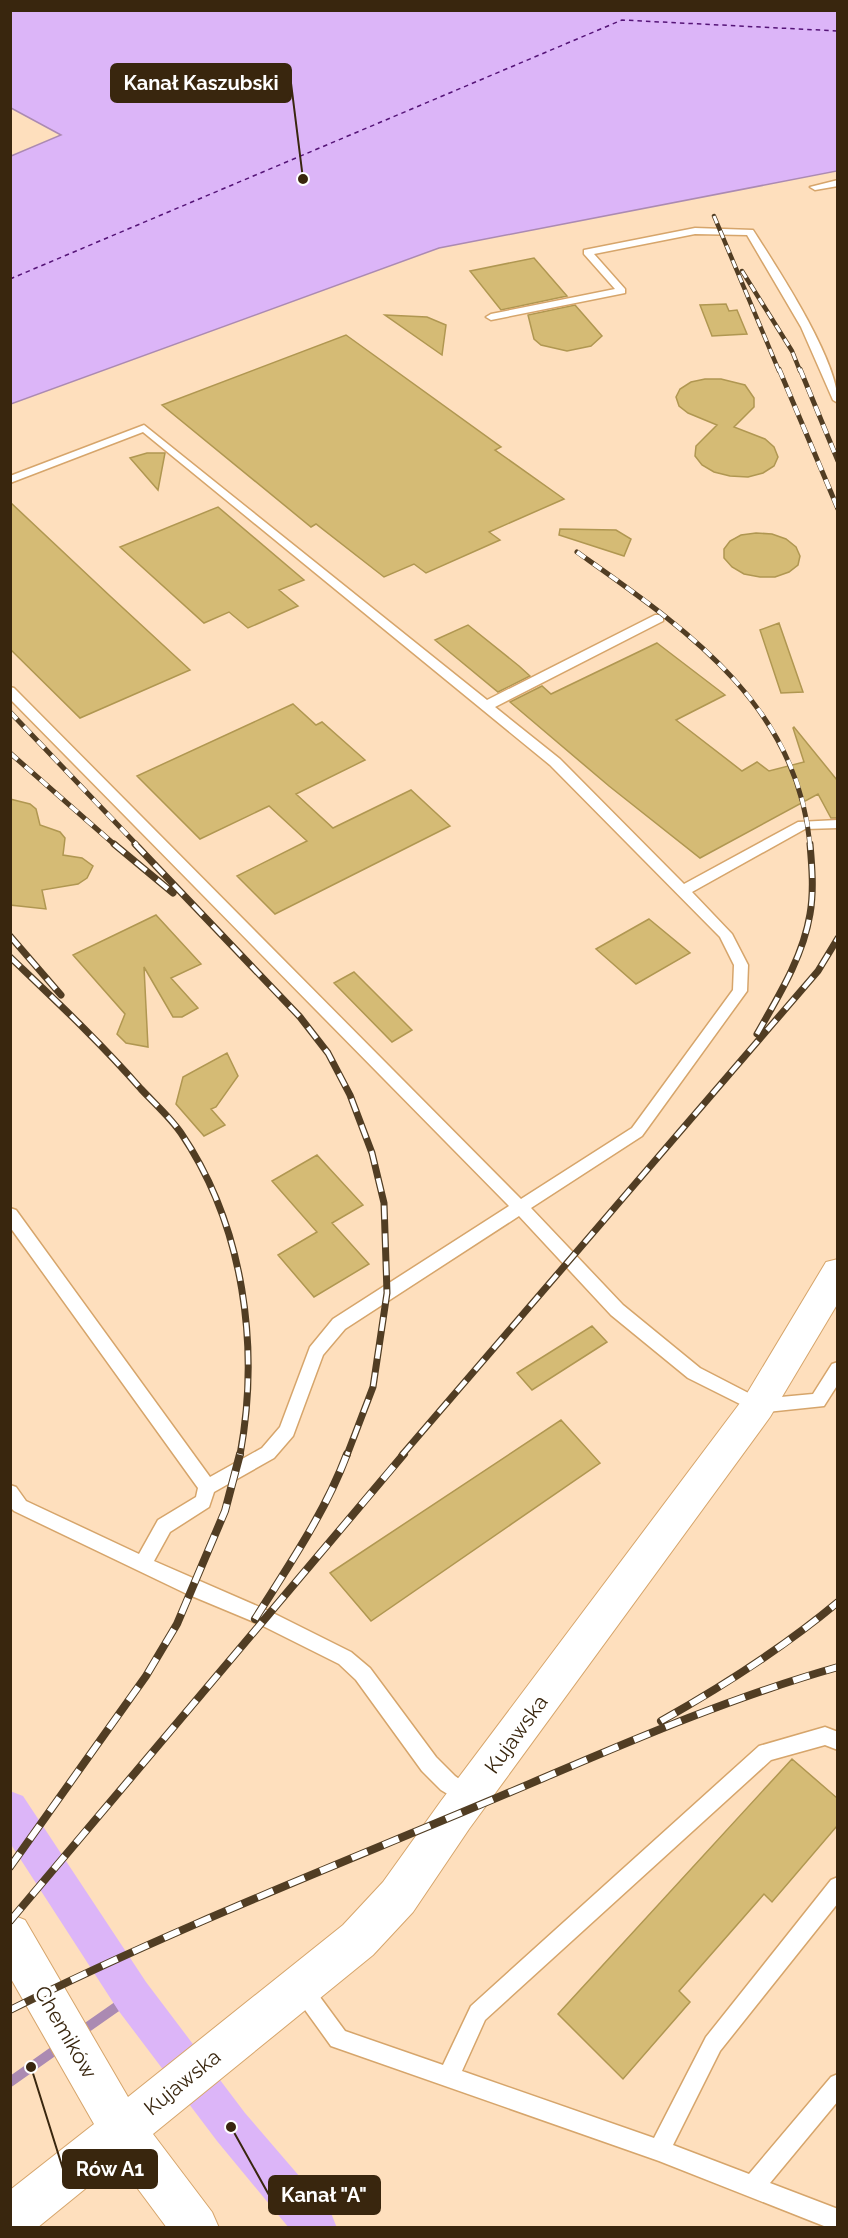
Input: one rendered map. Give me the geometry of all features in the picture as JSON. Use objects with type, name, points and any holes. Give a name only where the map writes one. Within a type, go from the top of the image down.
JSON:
[{"type":"street","name":"Kujawska","points":[[10,2220],[167,2096],[358,1940],[398,1897],[758,1406],[837,1272]]},
{"type":"street","name":"Chemików","points":[[10,1935],[122,2130],[196,2228]]},
{"type":"lane","points":[[815,187],[837,183]]},
{"type":"lane","points":[[491,317],[622,291],[587,252],[695,231],[750,232],[806,327],[837,400]]},
{"type":"lane","points":[[10,480],[144,428],[555,762],[725,934],[741,965],[740,991],[637,1132],[339,1324],[316,1352],[287,1431],[268,1453],[207,1487],[203,1502],[164,1526],[143,1564]]},
{"type":"lane","points":[[486,706],[659,618]]},
{"type":"lane","points":[[10,691],[521,1208],[625,1317],[694,1373],[758,1406],[818,1401],[837,1369]]},
{"type":"lane","points":[[683,891],[803,825],[837,824]]},
{"type":"lane","points":[[10,1214],[207,1487]]},
{"type":"lane","points":[[10,1492],[20,1506],[265,1618],[345,1658],[363,1674],[429,1764],[448,1783],[469,1798]]},
{"type":"lane","points":[[449,2076],[478,2013],[766,1752],[825,1736],[837,1741]]},
{"type":"lane","points":[[659,2150],[713,2044],[837,1887]]},
{"type":"lane","points":[[300,1987],[338,2039],[659,2150],[837,2220]]},
{"type":"lane","points":[[752,2188],[837,2084]]},
{"type":"shaded area","points":[[11,10],[837,11],[837,171],[439,248],[11,404],[11,156],[61,135],[11,108]]},
{"type":"building","points":[[534,258],[567,296],[501,310],[470,271]]},
{"type":"building","points":[[726,304],[729,311],[737,310],[747,334],[712,336],[700,305]]},
{"type":"building","points":[[575,305],[602,336],[591,346],[567,351],[541,345],[534,339],[528,315]]},
{"type":"building","points":[[385,315],[427,317],[446,325],[442,355]]},
{"type":"building","points":[[346,335],[501,447],[495,450],[564,499],[489,532],[500,540],[426,573],[414,564],[384,577],[316,524],[311,527],[162,405]]},
{"type":"building","points":[[721,379],[745,385],[754,398],[754,407],[734,427],[765,439],[774,447],[778,457],[774,466],[763,473],[748,477],[714,472],[702,465],[695,456],[696,446],[717,425],[688,413],[679,406],[676,397],[680,389],[691,382]]},
{"type":"building","points":[[147,453],[165,453],[158,490],[130,458]]},
{"type":"building","points":[[10,502],[190,670],[80,718],[10,649]]},
{"type":"building","points":[[218,507],[304,580],[279,590],[298,606],[248,628],[229,612],[204,623],[120,547]]},
{"type":"building","points":[[560,529],[616,530],[631,539],[624,556],[559,535]]},
{"type":"building","points":[[772,534],[786,539],[796,547],[800,556],[798,565],[789,572],[775,577],[744,574],[732,567],[724,558],[724,549],[730,541],[741,535]]},
{"type":"building","points":[[779,623],[803,692],[781,693],[760,630]]},
{"type":"building","points":[[468,625],[530,676],[498,692],[435,640]]},
{"type":"building","points":[[657,643],[725,695],[676,720],[742,771],[757,762],[769,771],[804,762],[794,727],[837,780],[837,818],[831,818],[818,794],[700,858],[609,786],[510,702],[542,686],[551,694]]},
{"type":"building","points":[[293,704],[316,725],[322,722],[365,760],[296,794],[333,828],[411,790],[450,826],[275,914],[237,876],[307,841],[269,806],[200,839],[137,776]]},
{"type":"building","points":[[10,799],[30,804],[36,809],[40,825],[60,832],[65,838],[63,855],[82,858],[93,866],[87,878],[78,884],[42,890],[46,909],[10,905]]},
{"type":"building","points":[[156,915],[201,964],[171,978],[198,1008],[182,1017],[173,1017],[144,967],[148,1047],[126,1043],[117,1034],[125,1014],[73,955]]},
{"type":"building","points":[[649,919],[690,953],[636,984],[596,949]]},
{"type":"building","points":[[354,972],[412,1030],[392,1042],[334,983]]},
{"type":"building","points":[[227,1053],[238,1076],[216,1107],[211,1109],[225,1125],[204,1136],[176,1104],[183,1077]]},
{"type":"building","points":[[317,1155],[363,1205],[332,1223],[369,1264],[314,1297],[278,1255],[317,1232],[272,1181]]},
{"type":"building","points":[[592,1326],[607,1342],[532,1390],[517,1373]]},
{"type":"building","points":[[561,1420],[600,1463],[371,1621],[330,1573]]},
{"type":"building","points":[[792,1759],[837,1798],[837,1826],[772,1902],[764,1894],[679,1991],[690,2002],[623,2079],[558,2014]]},
{"type":"waterway","points":[[10,1809],[132,1996],[231,2127],[316,2228]]},
{"type":"waterway","points":[[79,2033],[132,1996]]},
{"type":"waterway","points":[[10,2082],[61,2046]]},
{"type":"ferry route","points":[[10,279],[622,20],[838,31]]},
{"type":"railway","points":[[714,216],[779,371]]},
{"type":"railway","points":[[742,271],[792,351],[800,371]]},
{"type":"railway","points":[[779,369],[838,509]]},
{"type":"railway","points":[[800,369],[838,461]]},
{"type":"railway","points":[[577,552],[657,610],[694,641],[729,674],[759,710],[783,750],[801,795],[810,845]]},
{"type":"railway","points":[[10,712],[137,845]]},
{"type":"railway","points":[[10,753],[115,845]]},
{"type":"railway","points":[[114,844],[173,893]]},
{"type":"railway","points":[[135,844],[300,1017],[328,1053],[350,1095],[372,1153],[384,1203],[387,1293],[373,1387],[347,1455]]},
{"type":"railway","points":[[757,1034],[789,976],[807,930],[812,897],[810,844]]},
{"type":"railway","points":[[10,936],[61,995]]},
{"type":"railway","points":[[402,1455],[818,971],[838,938]]},
{"type":"railway","points":[[10,957],[93,1038],[167,1116],[181,1133],[202,1169],[220,1207],[233,1247],[242,1288],[247,1330],[246,1414],[240,1455]]},
{"type":"railway","points":[[10,1867],[146,1676],[177,1624],[225,1511],[240,1454]]},
{"type":"railway","points":[[255,1619],[317,1518],[347,1454]]},
{"type":"railway","points":[[10,1921],[404,1454]]},
{"type":"railway","points":[[661,1721],[752,1666],[838,1602]]},
{"type":"railway","points":[[10,2010],[120,1957],[232,1908],[646,1735],[741,1698],[838,1667]]},
{"type":"place","name":"Kanał Kaszubski","points":[[303,179]]},
{"type":"place","name":"Rów A1","points":[[31,2067]]},
{"type":"place","name":"Kanał \"A\"","points":[[231,2127]]}]
